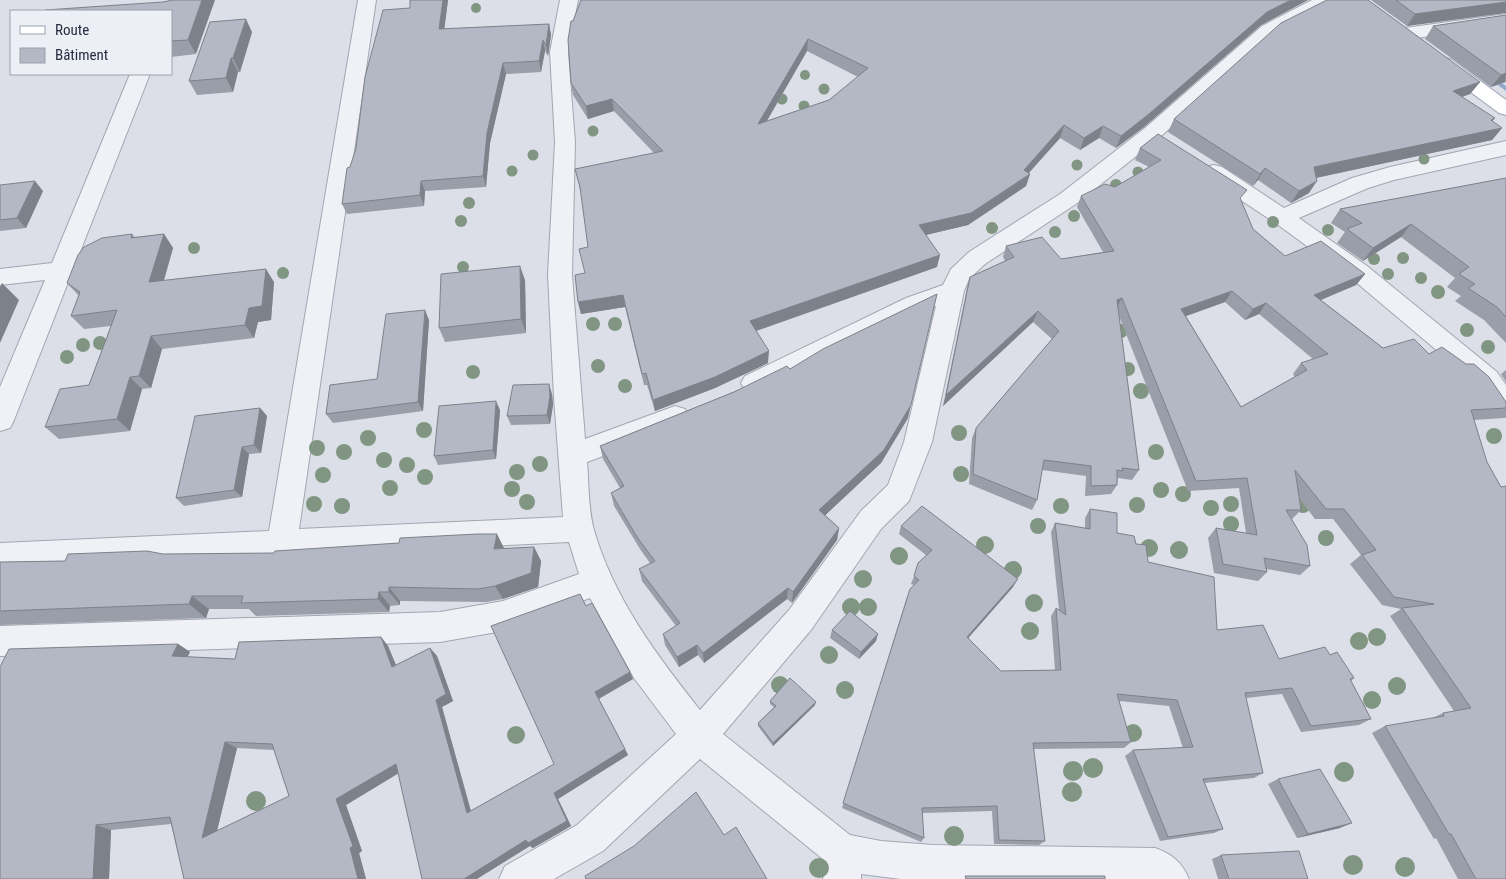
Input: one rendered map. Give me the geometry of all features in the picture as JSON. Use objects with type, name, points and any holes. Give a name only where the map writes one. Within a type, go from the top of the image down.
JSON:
[{"type":"main road","points":[[1389,23],[1506,109]]},
{"type":"street","points":[[282,543],[367,0]]},
{"type":"street","points":[[569,0],[559,52],[565,142],[560,275],[572,456],[579,529],[597,581],[646,666],[700,736],[842,865],[881,859],[933,863],[1155,866],[1170,879]]},
{"type":"street","points":[[518,879],[590,838],[700,736],[800,620],[871,520],[899,492],[918,442],[952,291],[959,274],[977,258],[1160,138],[1268,30],[1326,0]]},
{"type":"street","points":[[1405,34],[1506,19]]},
{"type":"street","points":[[0,420],[140,75]]},
{"type":"street","points":[[1282,217],[1360,183],[1390,174],[1506,148]]},
{"type":"street","points":[[1193,159],[1282,217],[1359,272],[1488,379],[1506,406]]},
{"type":"street","points":[[0,277],[61,270]]},
{"type":"street","points":[[734,393],[915,304],[952,291]]},
{"type":"street","points":[[572,456],[698,408]]},
{"type":"street","points":[[0,557],[579,529]]},
{"type":"street","points":[[0,641],[440,627],[503,616],[597,581]]},
{"type":"building","points":[[202,0],[188,40],[172,41],[172,10],[45,10]]},
{"type":"building","points":[[410,0],[443,0],[439,29],[549,24],[546,45],[543,40],[539,61],[503,63],[487,133],[483,176],[421,181],[420,195],[342,204],[347,168],[350,167],[356,148],[365,77],[383,10],[410,8]]},
{"type":"building","points":[[581,0],[1291,0],[1267,12],[1121,136],[1103,126],[1084,138],[1064,125],[1024,170],[1030,174],[971,213],[919,225],[940,255],[750,321],[769,351],[715,377],[653,400],[646,373],[642,374],[623,295],[578,302],[575,275],[585,273],[579,249],[588,247],[580,187],[575,169],[663,151],[612,99],[586,106],[571,83],[568,40],[571,21],[573,21]],"holes":[[[808,39],[868,68],[829,100],[758,124]]]},
{"type":"building","points":[[1327,0],[1368,0],[1480,82],[1453,91],[1495,118],[1491,120],[1502,128],[1314,167],[1317,181],[1299,191],[1265,168],[1260,174],[1174,119],[1281,23]]},
{"type":"building","points":[[1396,0],[1506,0],[1506,2],[1415,14]]},
{"type":"building","points":[[1506,15],[1506,73],[1501,75],[1433,26]]},
{"type":"building","points":[[246,19],[233,58],[231,58],[226,78],[189,81],[210,22]]},
{"type":"building","points":[[1158,134],[1247,190],[1240,198],[1253,229],[1285,256],[1321,241],[1365,274],[1314,295],[1383,348],[1414,339],[1429,354],[1442,347],[1466,364],[1474,364],[1489,377],[1506,402],[1506,408],[1471,410],[1487,462],[1501,487],[1506,486],[1506,879],[1476,879],[1451,834],[1449,834],[1385,726],[1444,716],[1443,713],[1471,708],[1402,608],[1434,604],[1394,597],[1362,555],[1376,550],[1344,509],[1326,509],[1295,470],[1301,510],[1286,510],[1307,545],[1310,566],[1264,558],[1267,572],[1223,564],[1216,528],[1257,535],[1247,478],[1196,481],[1122,298],[1117,300],[1139,470],[1122,468],[1123,471],[1117,470],[1117,485],[1091,486],[1091,466],[1044,460],[1037,500],[973,474],[976,428],[1059,331],[1038,311],[946,395],[970,277],[1014,257],[1006,246],[1042,237],[1061,259],[1114,251],[1081,196],[1105,184],[1115,187],[1161,160],[1140,148]],"holes":[[[1232,291],[1253,309],[1266,303],[1328,354],[1301,363],[1307,370],[1241,407],[1181,309]]]},
{"type":"building","points":[[1506,178],[1506,317],[1497,307],[1468,288],[1475,284],[1459,274],[1469,267],[1411,224],[1373,248],[1347,229],[1362,223],[1340,209]]},
{"type":"building","points":[[35,181],[17,218],[0,220],[0,185]]},
{"type":"building","points":[[132,234],[131,238],[164,234],[149,282],[266,269],[262,306],[249,308],[245,325],[151,336],[139,376],[130,377],[117,419],[45,427],[60,389],[89,385],[117,310],[71,316],[80,292],[67,283],[78,255],[84,247],[102,238]]},
{"type":"building","points":[[520,266],[521,319],[439,328],[441,274]]},
{"type":"building","points":[[937,294],[911,405],[884,450],[819,510],[839,528],[793,592],[788,588],[703,653],[697,645],[677,657],[663,634],[680,623],[639,569],[655,561],[637,537],[611,493],[624,486],[600,446],[734,392],[787,366],[790,369],[823,349]]},
{"type":"building","points":[[425,310],[418,402],[326,414],[330,385],[377,379],[386,314]]},
{"type":"building","points":[[549,384],[550,396],[547,415],[507,416],[513,385]]},
{"type":"building","points":[[496,401],[493,450],[434,456],[439,406]]},
{"type":"building","points":[[260,408],[254,445],[242,447],[234,490],[176,498],[195,416]]},
{"type":"building","points":[[922,506],[1018,579],[967,637],[1001,671],[1061,670],[1056,608],[1066,615],[1055,523],[1090,529],[1090,509],[1117,513],[1117,533],[1134,536],[1136,544],[1146,545],[1148,562],[1214,577],[1217,630],[1263,625],[1279,659],[1325,647],[1330,655],[1337,652],[1354,678],[1350,679],[1371,719],[1311,726],[1292,688],[1245,693],[1263,773],[1203,779],[1223,829],[1168,837],[1133,750],[1193,747],[1177,700],[1117,694],[1131,742],[1033,743],[1045,841],[999,840],[997,806],[922,808],[924,838],[843,803],[910,589],[919,580],[914,576],[918,563],[932,550],[901,526]]},
{"type":"building","points":[[497,534],[494,549],[534,547],[531,573],[495,586],[478,589],[389,587],[389,592],[379,592],[378,599],[241,603],[243,596],[192,596],[189,604],[0,611],[0,562],[65,561],[68,554],[147,551],[163,554],[274,553],[275,551],[399,543],[400,538]]},
{"type":"building","points":[[580,594],[586,606],[592,603],[630,672],[595,692],[625,749],[554,793],[567,821],[528,843],[526,840],[464,879],[422,879],[396,764],[336,799],[353,846],[350,848],[358,879],[184,879],[170,817],[96,825],[93,879],[0,879],[0,667],[9,649],[178,644],[172,656],[235,659],[239,642],[381,637],[392,667],[430,648],[446,694],[436,700],[467,813],[554,764],[491,626]],"holes":[[[225,742],[272,744],[289,796],[202,838]]]},
{"type":"building","points":[[850,611],[878,634],[861,652],[832,630]]},
{"type":"building","points":[[790,678],[816,702],[773,743],[758,723],[776,706],[770,701]]},
{"type":"building","points":[[1320,769],[1352,823],[1308,834],[1278,779]]},
{"type":"building","points":[[696,792],[724,835],[736,827],[767,879],[586,879],[585,876],[634,846]]},
{"type":"building","points":[[1299,851],[1308,879],[1229,879],[1221,855]]},
{"type":"building","points":[[965,876],[1105,876],[1105,879],[966,879]]},
{"type":"waterway","points":[[1490,77],[1506,89]]}]
